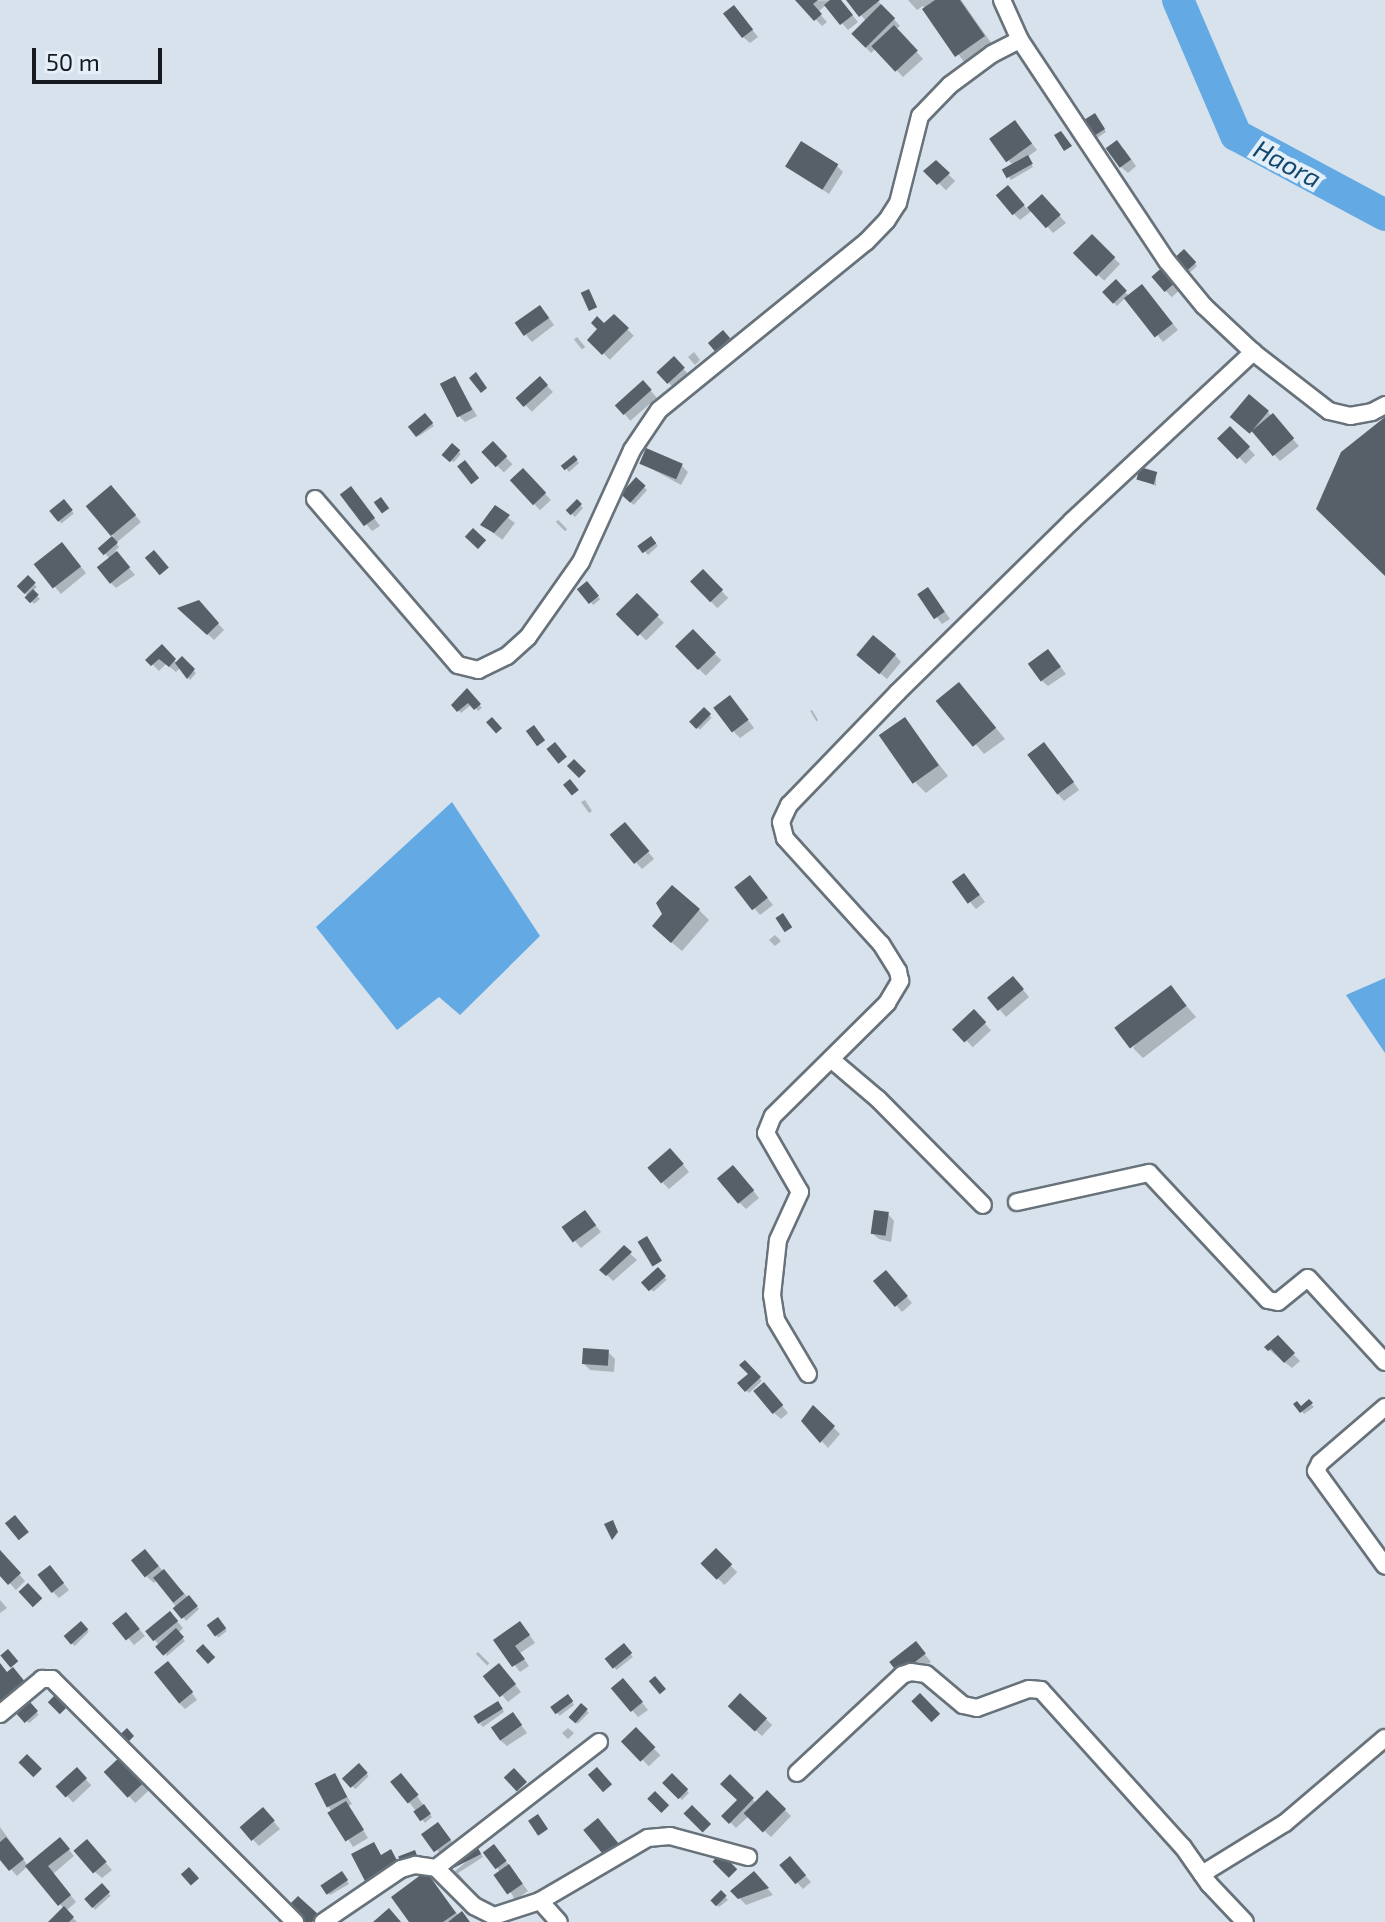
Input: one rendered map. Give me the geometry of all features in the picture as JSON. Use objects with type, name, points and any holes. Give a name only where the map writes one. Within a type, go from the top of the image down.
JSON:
[{"type":"street","points":[[1002,0],[1020,40],[1167,261],[1204,306],[1253,352],[1329,411],[1350,416],[1372,412],[1385,405]]},
{"type":"street","points":[[315,499],[458,665],[478,670],[507,656],[528,637],[581,562],[645,427],[679,391],[866,242],[898,203],[920,116],[950,85],[992,54],[1020,40]]},
{"type":"street","points":[[808,1374],[776,1320],[772,1295],[778,1240],[800,1192],[766,1133],[773,1116],[832,1060],[897,990],[898,971],[863,922],[785,838],[781,822],[789,805],[1072,521],[1253,352]]},
{"type":"street","points":[[832,1060],[878,1099],[983,1205]]},
{"type":"street","points":[[1017,1202],[1149,1173],[1268,1300],[1278,1302],[1308,1278],[1385,1362]]},
{"type":"street","points":[[1385,1407],[1320,1463],[1316,1471],[1385,1566]]},
{"type":"street","points":[[797,1773],[902,1675],[911,1672],[926,1674],[963,1705],[977,1708],[1029,1689],[1041,1690],[1049,1695],[1183,1847],[1202,1874],[1245,1922]]},
{"type":"street","points":[[0,1714],[42,1679],[52,1679],[295,1922]]},
{"type":"street","points":[[1202,1874],[1285,1823],[1385,1738]]},
{"type":"street","points":[[436,1868],[599,1742]]},
{"type":"street","points":[[323,1922],[401,1869],[415,1865],[436,1868],[488,1918],[540,1901],[648,1838],[670,1836],[748,1857]]},
{"type":"street","points":[[540,1901],[559,1922]]},
{"type":"water","points":[[452,802],[540,936],[460,1015],[439,997],[397,1030],[316,927]]},
{"type":"water","points":[[1385,978],[1385,1053],[1346,995]]},
{"type":"building","points":[[795,0],[818,0],[813,4],[822,14],[814,21]]},
{"type":"building","points":[[830,0],[841,0],[853,15],[840,25],[824,5]]},
{"type":"building","points":[[846,0],[880,0],[859,17]]},
{"type":"building","points":[[935,0],[960,0],[985,36],[955,57],[922,9]]},
{"type":"building","points":[[881,4],[895,18],[865,48],[851,34]]},
{"type":"building","points":[[734,5],[753,29],[742,38],[723,14]]},
{"type":"building","points":[[894,25],[918,51],[895,72],[871,46]]},
{"type":"building","points":[[1095,113],[1105,129],[1092,137],[1082,121]]},
{"type":"building","points":[[1015,120],[1032,143],[1006,162],[989,139]]},
{"type":"building","points":[[1061,131],[1072,146],[1064,151],[1054,135]]},
{"type":"building","points":[[1117,140],[1131,159],[1120,168],[1106,148]]},
{"type":"building","points":[[801,141],[838,164],[822,190],[785,166]]},
{"type":"building","points":[[1028,155],[1033,164],[1007,178],[1002,170]]},
{"type":"building","points":[[936,160],[950,173],[937,185],[923,171]]},
{"type":"building","points":[[1008,185],[1025,205],[1012,215],[996,195]]},
{"type":"building","points":[[1042,194],[1061,215],[1046,228],[1027,207]]},
{"type":"building","points":[[1092,234],[1115,257],[1096,276],[1073,253]]},
{"type":"building","points":[[1184,249],[1196,262],[1182,275],[1170,262]]},
{"type":"building","points":[[1165,265],[1178,280],[1165,292],[1151,277]]},
{"type":"building","points":[[1116,279],[1127,291],[1113,304],[1102,292]]},
{"type":"building","points":[[1142,284],[1173,323],[1155,338],[1124,298]]},
{"type":"building","points":[[589,289],[597,307],[589,311],[581,293]]},
{"type":"building","points":[[540,305],[549,318],[524,336],[515,323]]},
{"type":"building","points":[[614,314],[629,328],[602,355],[587,340],[597,329],[591,323],[597,316],[604,323]]},
{"type":"building","points":[[723,330],[730,338],[715,351],[708,343]]},
{"type":"building","points":[[674,356],[685,368],[667,384],[656,372]]},
{"type":"building","points":[[476,372],[487,388],[481,393],[469,378]]},
{"type":"building","points":[[455,376],[472,410],[457,418],[440,384]]},
{"type":"building","points":[[540,376],[548,385],[524,407],[515,398]]},
{"type":"building","points":[[643,380],[652,390],[623,415],[615,405]]},
{"type":"building","points":[[1249,394],[1269,411],[1250,434],[1230,417]]},
{"type":"building","points":[[425,413],[433,423],[416,437],[408,427]]},
{"type":"building","points":[[1273,413],[1294,438],[1273,456],[1252,431]]},
{"type":"building","points":[[1385,417],[1385,576],[1316,509],[1341,452]]},
{"type":"building","points":[[1230,426],[1250,447],[1237,459],[1217,439]]},
{"type":"building","points":[[493,441],[507,456],[496,467],[481,452]]},
{"type":"building","points":[[452,443],[460,450],[450,462],[442,455]]},
{"type":"building","points":[[646,448],[683,464],[676,479],[639,464]]},
{"type":"building","points":[[574,455],[578,460],[565,470],[561,466]]},
{"type":"building","points":[[465,460],[479,478],[471,484],[457,466]]},
{"type":"building","points":[[1140,467],[1157,472],[1154,484],[1136,479]]},
{"type":"building","points":[[523,468],[546,493],[533,505],[510,480]]},
{"type":"building","points":[[636,477],[646,486],[630,503],[621,494]]},
{"type":"building","points":[[111,485],[136,515],[111,536],[86,506]]},
{"type":"building","points":[[351,486],[375,518],[364,526],[340,494]]},
{"type":"building","points":[[381,497],[389,508],[382,514],[374,502]]},
{"type":"building","points":[[64,499],[73,510],[58,522],[49,511]]},
{"type":"building","points":[[577,499],[582,504],[571,515],[566,510]]},
{"type":"building","points":[[495,505],[510,515],[494,533],[480,525]]},
{"type":"building","points":[[473,528],[486,540],[478,549],[465,537]]},
{"type":"building","points":[[112,536],[118,543],[104,555],[98,548]]},
{"type":"building","points":[[651,536],[656,543],[643,553],[637,546]]},
{"type":"building","points":[[62,542],[81,566],[53,589],[34,564]]},
{"type":"building","points":[[154,550],[169,568],[160,575],[145,558]]},
{"type":"building","points":[[117,551],[130,567],[110,584],[97,567]]},
{"type":"building","points":[[703,569],[723,590],[710,602],[690,582]]},
{"type":"building","points":[[28,575],[36,583],[24,594],[17,586]]},
{"type":"building","points":[[587,581],[599,596],[589,604],[577,589]]},
{"type":"building","points":[[928,587],[945,612],[934,619],[917,594]]},
{"type":"building","points":[[33,589],[39,595],[30,603],[25,597]]},
{"type":"building","points":[[637,593],[659,615],[638,636],[616,614]]},
{"type":"building","points":[[199,600],[219,623],[207,635],[177,608]]},
{"type":"building","points":[[693,629],[716,653],[698,670],[675,646]]},
{"type":"building","points":[[873,635],[896,654],[879,674],[856,655]]},
{"type":"building","points":[[162,644],[176,659],[169,667],[159,659],[151,666],[145,660]]},
{"type":"building","points":[[1048,649],[1061,667],[1041,681],[1028,664]]},
{"type":"building","points":[[182,656],[195,669],[187,679],[175,663]]},
{"type":"building","points":[[959,682],[996,728],[973,747],[936,701]]},
{"type":"building","points":[[467,688],[481,704],[474,710],[468,703],[457,712],[451,705]]},
{"type":"building","points":[[730,695],[749,720],[732,732],[713,708]]},
{"type":"building","points":[[704,707],[711,714],[696,729],[689,722]]},
{"type":"building","points":[[492,717],[502,728],[496,734],[486,722]]},
{"type":"building","points":[[905,717],[939,765],[913,784],[879,735]]},
{"type":"building","points":[[534,725],[545,740],[537,746],[526,731]]},
{"type":"building","points":[[555,742],[567,757],[558,764],[546,749]]},
{"type":"building","points":[[1044,742],[1074,782],[1057,795],[1027,755]]},
{"type":"building","points":[[574,759],[586,771],[579,778],[567,766]]},
{"type":"building","points":[[570,779],[579,790],[572,796],[563,785]]},
{"type":"building","points":[[625,822],[649,851],[634,864],[610,835]]},
{"type":"building","points":[[964,873],[980,895],[968,904],[952,882]]},
{"type":"building","points":[[750,875],[768,898],[752,910],[734,887]]},
{"type":"building","points":[[672,885],[700,909],[671,943],[652,926],[662,914],[656,903]]},
{"type":"building","points":[[783,913],[792,927],[785,932],[775,918]]},
{"type":"building","points":[[1013,976],[1024,989],[998,1011],[987,998]]},
{"type":"building","points":[[1171,985],[1187,1006],[1130,1048],[1114,1028]]},
{"type":"building","points":[[974,1009],[986,1022],[964,1043],[952,1029]]},
{"type":"building","points":[[670,1148],[684,1164],[661,1184],[647,1168]]},
{"type":"building","points":[[733,1165],[754,1190],[738,1204],[717,1178]]},
{"type":"building","points":[[585,1210],[596,1225],[573,1242],[562,1227]]},
{"type":"building","points":[[874,1210],[889,1212],[886,1236],[871,1234]]},
{"type":"building","points":[[647,1236],[662,1261],[653,1267],[638,1242]]},
{"type":"building","points":[[624,1245],[632,1252],[606,1276],[599,1270]]},
{"type":"building","points":[[658,1267],[666,1276],[649,1291],[641,1282]]},
{"type":"building","points":[[886,1270],[908,1296],[895,1307],[873,1281]]},
{"type":"building","points":[[1278,1335],[1295,1353],[1284,1363],[1271,1349],[1268,1351],[1264,1347]]},
{"type":"building","points":[[583,1348],[609,1350],[608,1366],[582,1364]]},
{"type":"building","points":[[745,1360],[761,1377],[745,1392],[737,1383],[748,1374],[739,1365]]},
{"type":"building","points":[[764,1382],[783,1405],[773,1414],[753,1391]]},
{"type":"building","points":[[1309,1399],[1313,1403],[1300,1413],[1293,1404],[1297,1401],[1301,1406]]},
{"type":"building","points":[[813,1405],[835,1426],[820,1443],[801,1421]]},
{"type":"building","points":[[15,1515],[29,1532],[19,1540],[5,1523]]},
{"type":"building","points":[[613,1520],[618,1532],[612,1540],[604,1524]]},
{"type":"building","points":[[716,1548],[732,1564],[717,1580],[700,1564]]},
{"type":"building","points":[[145,1549],[159,1566],[145,1577],[131,1560]]},
{"type":"building","points":[[0,1550],[21,1573],[8,1585],[0,1576]]},
{"type":"building","points":[[50,1565],[64,1583],[52,1593],[37,1575]]},
{"type":"building","points":[[164,1569],[184,1594],[173,1603],[153,1578]]},
{"type":"building","points":[[28,1583],[42,1598],[33,1607],[18,1592]]},
{"type":"building","points":[[189,1595],[198,1606],[181,1619],[173,1608]]},
{"type":"building","points":[[170,1611],[178,1621],[153,1641],[145,1631]]},
{"type":"building","points":[[126,1612],[140,1629],[126,1640],[112,1623]]},
{"type":"building","points":[[218,1617],[226,1628],[215,1637],[207,1625]]},
{"type":"building","points":[[81,1621],[88,1629],[71,1644],[64,1636]]},
{"type":"building","points":[[520,1621],[530,1635],[515,1646],[525,1659],[512,1667],[493,1640]]},
{"type":"building","points":[[176,1628],[184,1637],[163,1656],[155,1647]]},
{"type":"building","points":[[916,1641],[926,1654],[899,1675],[889,1662]]},
{"type":"building","points":[[624,1643],[632,1653],[613,1669],[605,1659]]},
{"type":"building","points":[[203,1644],[215,1657],[208,1664],[196,1651]]},
{"type":"building","points":[[8,1649],[18,1661],[11,1668],[0,1655]]},
{"type":"building","points":[[168,1661],[193,1692],[179,1703],[154,1672]]},
{"type":"building","points":[[0,1663],[7,1672],[13,1667],[26,1683],[0,1704]]},
{"type":"building","points":[[499,1663],[516,1684],[500,1697],[483,1676]]},
{"type":"building","points":[[655,1676],[666,1689],[660,1694],[649,1681]]},
{"type":"building","points":[[623,1678],[643,1702],[631,1712],[611,1688]]},
{"type":"building","points":[[57,1693],[69,1705],[60,1714],[48,1702]]},
{"type":"building","points":[[740,1693],[767,1718],[755,1731],[728,1706]]},
{"type":"building","points":[[920,1693],[940,1714],[932,1722],[911,1701]]},
{"type":"building","points":[[568,1694],[573,1701],[555,1714],[550,1707]]},
{"type":"building","points":[[498,1701],[503,1709],[478,1724],[473,1716]]},
{"type":"building","points":[[30,1702],[38,1711],[25,1723],[17,1714]]},
{"type":"building","points":[[581,1703],[588,1709],[575,1723],[569,1717]]},
{"type":"building","points":[[513,1712],[522,1725],[500,1741],[491,1727]]},
{"type":"building","points":[[636,1727],[655,1747],[640,1762],[621,1742]]},
{"type":"building","points":[[127,1728],[134,1736],[129,1741],[133,1747],[124,1756],[112,1742]]},
{"type":"building","points":[[27,1754],[42,1769],[33,1777],[19,1762]]},
{"type":"building","points":[[122,1755],[146,1781],[128,1798],[104,1772]]},
{"type":"building","points":[[359,1763],[368,1773],[351,1788],[342,1778]]},
{"type":"building","points":[[77,1767],[87,1778],[65,1798],[55,1786]]},
{"type":"building","points":[[597,1767],[612,1784],[603,1792],[588,1775]]},
{"type":"building","points":[[514,1768],[527,1782],[517,1791],[504,1778]]},
{"type":"building","points":[[335,1773],[347,1797],[327,1807],[315,1783]]},
{"type":"building","points":[[401,1773],[419,1795],[408,1804],[390,1782]]},
{"type":"building","points":[[672,1773],[688,1789],[678,1799],[662,1783]]},
{"type":"building","points":[[730,1774],[754,1798],[729,1824],[721,1816],[737,1800],[720,1784]]},
{"type":"building","points":[[767,1790],[786,1809],[763,1832],[744,1813]]},
{"type":"building","points":[[655,1791],[669,1805],[661,1813],[647,1799]]},
{"type":"building","points":[[346,1801],[364,1830],[345,1841],[327,1813]]},
{"type":"building","points":[[424,1804],[431,1814],[420,1821],[413,1811]]},
{"type":"building","points":[[692,1805],[711,1824],[703,1833],[684,1813]]},
{"type":"building","points":[[263,1807],[275,1821],[251,1841],[240,1827]]},
{"type":"building","points":[[538,1814],[548,1829],[538,1836],[528,1821]]},
{"type":"building","points":[[598,1818],[619,1844],[604,1856],[583,1830]]},
{"type":"building","points":[[438,1822],[451,1840],[434,1852],[421,1834]]},
{"type":"building","points":[[6,1837],[24,1859],[9,1871],[0,1860],[0,1842]]},
{"type":"building","points":[[60,1837],[70,1849],[48,1866],[71,1895],[58,1906],[25,1866]]},
{"type":"building","points":[[87,1839],[107,1862],[93,1873],[73,1851]]},
{"type":"building","points":[[374,1842],[381,1855],[391,1849],[401,1868],[367,1885],[351,1854]]},
{"type":"building","points":[[494,1844],[507,1861],[495,1869],[483,1852]]},
{"type":"building","points":[[477,1846],[481,1854],[449,1870],[445,1862]]},
{"type":"building","points":[[415,1850],[418,1858],[401,1865],[398,1856]]},
{"type":"building","points":[[721,1853],[737,1869],[729,1878],[713,1861]]},
{"type":"building","points":[[790,1856],[806,1875],[795,1884],[779,1865]]},
{"type":"building","points":[[509,1864],[523,1884],[507,1895],[493,1875]]},
{"type":"building","points":[[189,1867],[199,1878],[191,1886],[181,1874]]},
{"type":"building","points":[[342,1871],[348,1880],[327,1895],[320,1886]]},
{"type":"building","points":[[426,1871],[456,1913],[443,1922],[409,1922],[391,1897]]},
{"type":"building","points":[[754,1871],[769,1888],[738,1899],[730,1891]]},
{"type":"building","points":[[102,1883],[110,1892],[92,1908],[84,1899]]},
{"type":"building","points":[[721,1890],[727,1896],[716,1906],[710,1901]]},
{"type":"building","points":[[298,1896],[319,1915],[312,1922],[300,1922],[286,1908]]},
{"type":"building","points":[[64,1906],[74,1917],[69,1922],[48,1922]]},
{"type":"building","points":[[389,1908],[401,1922],[373,1922]]},
{"type":"building","points":[[462,1911],[470,1922],[448,1922]]},
{"type":"waterway","name":"Haora","points":[[1178,0],[1236,135],[1385,215]]}]
